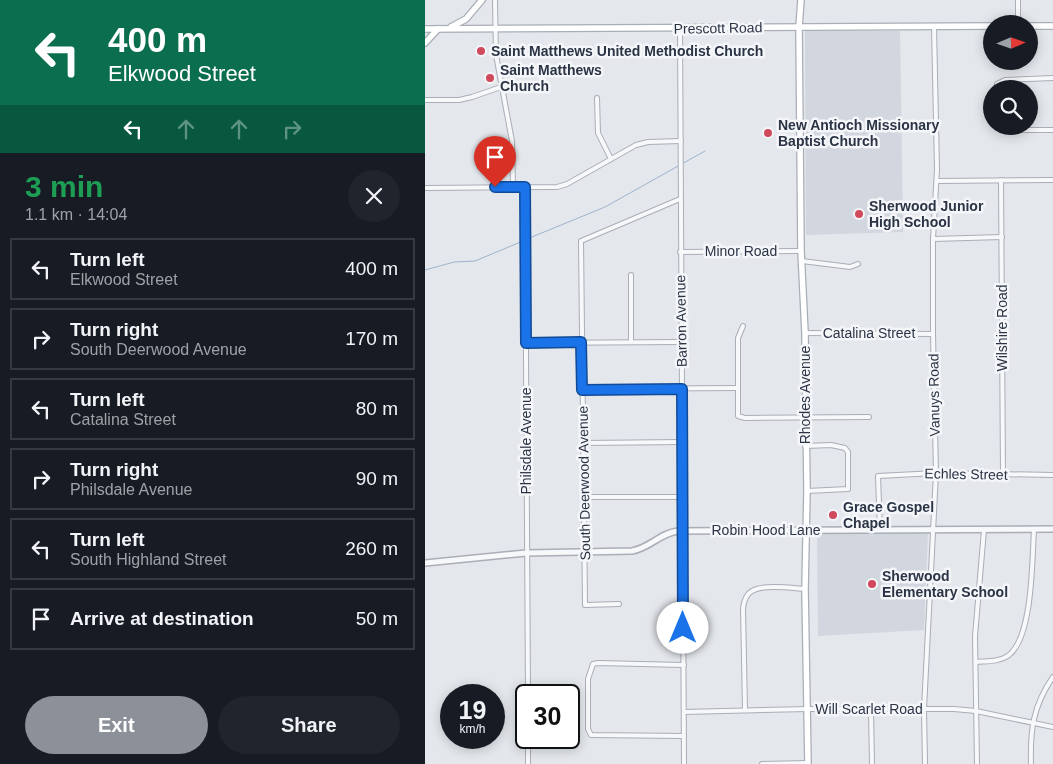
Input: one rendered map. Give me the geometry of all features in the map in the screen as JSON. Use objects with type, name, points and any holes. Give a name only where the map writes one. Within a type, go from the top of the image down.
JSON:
[{"type":"main road","points":[[425,43],[442,29],[466,19],[482,0]]},
{"type":"main road","points":[[799,27],[801,0]]},
{"type":"main road","name":"Prescott Road","points":[[425,30],[983,26]]},
{"type":"main road","points":[[1038,26],[1053,26]]},
{"type":"main road","name":"Rhodes Avenue","points":[[799,27],[801,251],[803,261],[805,333],[807,491],[805,589],[808,763]]},
{"type":"street","points":[[495,0],[496,55],[512,141],[513,187]]},
{"type":"street","points":[[1017,15],[1018,0]]},
{"type":"street","name":"Vanuys Road","points":[[925,764],[924,709],[936,473],[933,334],[933,239],[937,181],[934,26]]},
{"type":"street","name":"Barron Avenue","points":[[680,28],[684,764]]},
{"type":"street","points":[[1005,80],[1053,78]]},
{"type":"street","points":[[425,100],[459,100],[501,87]]},
{"type":"street","points":[[597,98],[598,133],[611,159]]},
{"type":"street","points":[[1038,130],[1053,130]]},
{"type":"street","points":[[425,188],[557,187],[567,184],[636,144],[681,141]]},
{"type":"street","name":"Wilshire Road","points":[[1001,180],[1003,475]]},
{"type":"street","points":[[937,181],[1053,180]]},
{"type":"street","name":"Philsdale Avenue","points":[[525,187],[528,684]]},
{"type":"street","name":"South Deerwood Avenue","points":[[619,604],[585,604],[581,241],[680,200]]},
{"type":"street","points":[[933,239],[1002,237]]},
{"type":"street","name":"Minor Road","points":[[680,252],[801,251]]},
{"type":"street","points":[[803,261],[850,267],[858,264]]},
{"type":"street","points":[[631,274],[631,341]]},
{"type":"street","points":[[743,326],[738,338],[738,416],[745,418],[869,417]]},
{"type":"street","name":"Catalina Street","points":[[805,333],[933,334]]},
{"type":"street","points":[[526,343],[681,342]]},
{"type":"street","points":[[582,390],[739,388]]},
{"type":"street","points":[[583,443],[683,442]]},
{"type":"street","points":[[805,446],[831,445],[845,448],[848,452],[848,489],[807,491]]},
{"type":"street","name":"Echles Street","points":[[880,530],[879,476],[936,473],[1053,475]]},
{"type":"street","points":[[583,498],[683,496]]},
{"type":"street","name":"Robin Hood Lane","points":[[425,563],[526,553],[642,550],[666,534],[684,530],[1053,529]]},
{"type":"street","points":[[977,764],[975,636],[984,530]]},
{"type":"street","points":[[975,662],[997,661],[1009,655],[1025,627],[1029,610],[1034,530]]},
{"type":"street","points":[[745,710],[743,608],[745,598],[753,590],[764,588],[805,589]]},
{"type":"street","points":[[684,665],[593,664],[587,679],[588,730],[591,735],[684,736]]},
{"type":"street","points":[[1031,764],[1033,723],[1038,704],[1053,677]]},
{"type":"street","name":"Will Scarlet Road","points":[[684,712],[808,709],[976,711],[1053,727]]},
{"type":"street","points":[[871,710],[872,764]]},
{"type":"street","points":[[528,749],[528,764]]},
{"type":"street","points":[[762,764],[808,763]]},
{"type":"shaded area","points":[[805,31],[900,31],[903,232],[806,235]]},
{"type":"shaded area","name":"Sherwood Elementary School","points":[[820,533],[928,533],[924,630],[818,636],[817,538]]},
{"type":"waterway","points":[[527,239],[605,207],[705,151]]},
{"type":"waterway","points":[[425,270],[454,262],[475,261],[523,241]]},
{"type":"place","name":"Saint Matthews United Methodist Church","points":[[481,51]]},
{"type":"place","name":"Saint Matthews Church","points":[[490,78]]},
{"type":"place","name":"New Antioch Missionary Baptist Church","points":[[768,133]]},
{"type":"place","name":"Sherwood Junior High School","points":[[859,214]]},
{"type":"place","name":"Grace Gospel Chapel","points":[[833,515]]},
{"type":"place","name":"Sherwood Elementary School","points":[[872,584]]},
{"type":"route","points":[[495,187],[525,187],[526,343],[581,342],[582,390],[682,389],[683,628]]}]
